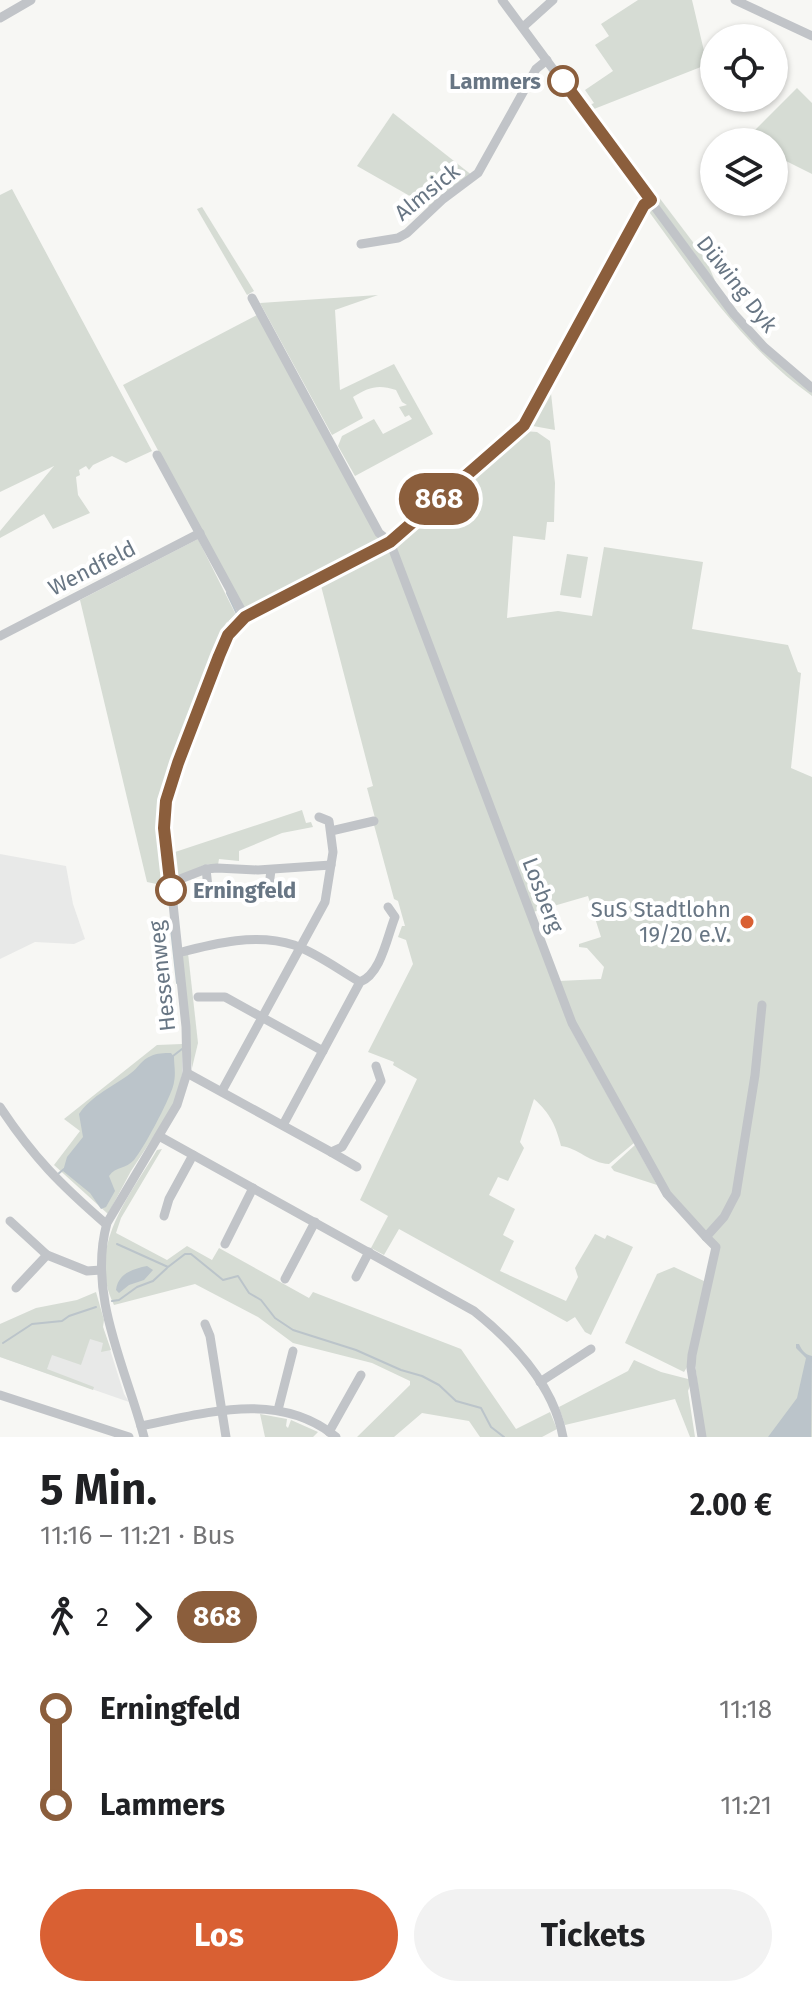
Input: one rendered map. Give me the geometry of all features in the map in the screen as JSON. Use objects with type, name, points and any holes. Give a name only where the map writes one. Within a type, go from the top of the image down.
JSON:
[{"type":"street","points":[[0,18],[31,0]]},
{"type":"street","name":"Düwing Dyk","points":[[502,0],[734,314],[764,347],[812,388]]},
{"type":"street","points":[[523,27],[553,0]]},
{"type":"street","points":[[735,0],[812,36]]},
{"type":"street","name":"Almsick","points":[[361,244],[398,238],[407,233],[442,200],[478,173],[536,69],[547,60]]},
{"type":"street","name":"Hessenweg","points":[[142,1432],[102,1292],[101,1270],[106,1224],[177,1105],[187,1073],[164,828],[166,801],[223,646],[236,624],[245,617],[390,542],[524,425],[644,205],[651,200]]},
{"type":"street","points":[[252,298],[379,533],[390,542]]},
{"type":"street","points":[[157,455],[245,617]]},
{"type":"street","name":"Wendfeld","points":[[0,636],[200,533]]},
{"type":"street","name":"Losberg","points":[[390,542],[572,1023],[667,1194],[706,1237]]},
{"type":"street","points":[[222,1091],[325,902],[331,865],[331,831],[329,821],[319,817]]},
{"type":"street","points":[[331,831],[374,821]]},
{"type":"street","points":[[170,883],[206,869],[271,870],[331,865]]},
{"type":"street","points":[[206,869],[208,887]]},
{"type":"street","points":[[269,886],[271,870]]},
{"type":"street","points":[[283,1125],[360,982],[373,973],[395,917],[388,907]]},
{"type":"street","points":[[178,953],[234,940],[267,941],[301,948],[360,982]]},
{"type":"street","points":[[198,997],[222,996],[323,1051]]},
{"type":"street","points":[[702,1437],[691,1368],[716,1247],[706,1237],[730,1209],[736,1194],[751,1104],[762,1005]]},
{"type":"street","points":[[334,1152],[381,1081],[376,1066]]},
{"type":"street","points":[[187,1073],[357,1167]]},
{"type":"street","points":[[0,1107],[28,1149],[106,1224]]},
{"type":"street","points":[[159,1136],[474,1311],[511,1344],[540,1382],[554,1408],[563,1437]]},
{"type":"street","points":[[164,1216],[169,1199],[193,1155]]},
{"type":"street","points":[[225,1244],[253,1188]]},
{"type":"street","points":[[10,1221],[47,1255],[87,1271],[101,1270]]},
{"type":"street","points":[[285,1279],[315,1222]]},
{"type":"street","points":[[356,1277],[369,1252]]},
{"type":"street","points":[[16,1288],[47,1255]]},
{"type":"street","points":[[205,1324],[210,1336],[226,1437]]},
{"type":"street","points":[[540,1382],[591,1349]]},
{"type":"street","points":[[278,1410],[293,1351]]},
{"type":"street","points":[[142,1432],[221,1410],[251,1408],[278,1410],[305,1419],[333,1434],[361,1375]]},
{"type":"street","points":[[0,1395],[129,1437]]},
{"type":"shaded area","points":[[638,0],[692,0],[700,34],[700,67],[594,109],[590,105],[594,103],[585,90],[613,71],[595,45],[609,36],[601,24]]},
{"type":"shaded area","points":[[797,88],[812,103],[812,174],[788,162],[788,128],[757,128],[773,112],[788,112],[788,97]]},
{"type":"shaded area","points":[[588,107],[603,123],[656,193],[652,196]]},
{"type":"shaded area","points":[[393,113],[473,176],[431,208],[357,166]]},
{"type":"shaded area","points":[[12,189],[152,451],[126,463],[112,456],[89,470],[86,466],[79,470],[80,475],[76,477],[78,495],[90,513],[53,529],[44,514],[0,538],[0,531],[54,466],[0,492],[0,195]]},
{"type":"shaded area","points":[[658,196],[705,258],[716,283],[654,199]]},
{"type":"shaded area","points":[[202,207],[254,291],[247,295],[197,209]]},
{"type":"shaded area","points":[[652,208],[717,295],[812,391],[812,396],[764,356],[722,310],[647,209]]},
{"type":"shaded area","points":[[378,295],[335,310],[340,390],[394,364],[433,434],[355,476],[338,446],[342,436],[374,419],[383,434],[412,419],[409,415],[405,417],[399,407],[407,405],[396,390],[384,387],[369,389],[353,397],[363,418],[332,435],[260,303]]},
{"type":"shaded area","points":[[257,315],[380,540],[383,539],[244,611],[123,385]]},
{"type":"shaded area","points":[[550,384],[555,430],[533,426],[531,419]]},
{"type":"shaded area","points":[[524,431],[537,432],[550,441],[555,483],[554,522],[547,522],[545,540],[513,536],[507,618],[558,611],[592,616],[604,547],[703,562],[692,629],[788,645],[801,673],[791,768],[812,777],[812,1437],[704,1437],[694,1355],[719,1244],[712,1239],[712,1235],[734,1195],[713,1228],[705,1231],[670,1193],[576,1025],[559,981],[601,979],[604,967],[587,948],[579,947],[579,944],[601,937],[588,896],[533,912],[397,550],[397,542]]},
{"type":"shaded area","points":[[198,539],[236,615],[226,623],[157,805],[166,886],[147,882],[80,600]]},
{"type":"shaded area","points":[[385,549],[391,553],[570,1028],[634,1143],[609,1164],[561,1146],[552,1120],[534,1099],[520,1142],[524,1148],[508,1181],[498,1177],[489,1195],[515,1209],[503,1235],[514,1241],[500,1271],[566,1301],[578,1277],[575,1268],[595,1234],[605,1239],[607,1235],[633,1247],[591,1335],[585,1332],[575,1317],[567,1322],[399,1229],[384,1255],[371,1248],[388,1216],[360,1200],[417,1079],[393,1065],[394,1062],[368,1052],[413,964],[406,940],[398,937],[402,926],[405,926],[398,901],[394,899],[374,825],[367,788],[373,786],[320,582]]},
{"type":"shaded area","points":[[567,554],[588,557],[581,598],[560,595]]},
{"type":"shaded area","points":[[242,623],[220,668],[175,789],[171,805],[172,853],[302,810],[306,823],[311,822],[313,827],[282,833],[239,851],[239,861],[219,859],[218,865],[207,864],[177,877],[174,876],[167,808],[202,705],[233,634]]},
{"type":"shaded area","points":[[0,854],[66,866],[73,904],[85,939],[74,944],[35,942],[0,959]]},
{"type":"shaded area","points":[[188,953],[198,1043],[192,1068],[182,957]]},
{"type":"shaded area","points":[[182,1044],[182,1075],[175,1104],[131,1171],[108,1214],[54,1165],[80,1131],[64,1119],[157,1045]]},
{"type":"shaded area","points":[[171,1053],[175,1076],[169,1098],[134,1160],[109,1176],[115,1191],[106,1207],[101,1209],[90,1193],[63,1171],[67,1157],[83,1137],[79,1114],[90,1101],[131,1073],[145,1059]]},
{"type":"shaded area","points":[[635,1145],[657,1185],[614,1171],[611,1167]]},
{"type":"shaded area","points":[[162,1149],[121,1218],[116,1233],[167,1260],[187,1246],[212,1260],[219,1248],[309,1298],[313,1292],[461,1349],[516,1429],[550,1412],[557,1429],[542,1437],[480,1437],[469,1421],[422,1413],[394,1437],[357,1437],[410,1385],[410,1381],[372,1363],[293,1343],[258,1317],[195,1284],[114,1305],[107,1284],[105,1263],[114,1224],[157,1150]]},
{"type":"shaded area","points":[[147,1266],[153,1270],[144,1280],[129,1285],[119,1293],[116,1290],[117,1284],[127,1273]]},
{"type":"shaded area","points":[[674,1267],[706,1282],[684,1372],[625,1343],[657,1274]]},
{"type":"shaded area","points":[[96,1292],[111,1350],[101,1352],[103,1343],[90,1339],[81,1365],[52,1355],[47,1369],[94,1387],[93,1390],[0,1357],[0,1324],[36,1308],[77,1300]]},
{"type":"shaded area","points":[[102,1324],[129,1402],[0,1357]]},
{"type":"shaded area","points":[[796,1344],[812,1356],[811,1437],[768,1437],[797,1398],[806,1358]]},
{"type":"shaded area","points":[[634,1360],[661,1372],[692,1380],[688,1391],[695,1437],[690,1437],[675,1399],[565,1425],[559,1407],[628,1371]]},
{"type":"shaded area","points":[[260,1414],[287,1419],[288,1428],[291,1420],[318,1432],[313,1437],[265,1437]]},
{"type":"waterway","points":[[227,593],[237,614],[233,620]]},
{"type":"waterway","points":[[225,632],[229,622]]},
{"type":"waterway","points":[[166,879],[160,806],[176,752],[208,671]]},
{"type":"waterway","points":[[171,929],[177,983]]},
{"type":"waterway","points":[[173,1056],[182,1049]]},
{"type":"waterway","points":[[58,1174],[64,1169]]},
{"type":"waterway","points":[[117,1244],[168,1267],[185,1254],[191,1254],[223,1280],[238,1276],[249,1293],[261,1300],[275,1318],[293,1330],[422,1376],[439,1385],[456,1401],[481,1408],[491,1427],[504,1437]]},
{"type":"waterway","points":[[112,1301],[153,1281],[167,1268]]},
{"type":"waterway","points":[[3,1343],[32,1324],[62,1321],[96,1307]]},
{"type":"bus line","name":"868","points":[[171,890],[164,828],[166,801],[228,635],[245,617],[390,542],[524,425],[644,205],[651,200],[563,81]]},
{"type":"place","name":"Lammers","points":[[563,81]]},
{"type":"place","name":"Erningfeld","points":[[171,890]]},
{"type":"place","name":"SuS Stadtlohn 19/20 e.V.","points":[[747,922]]}]
